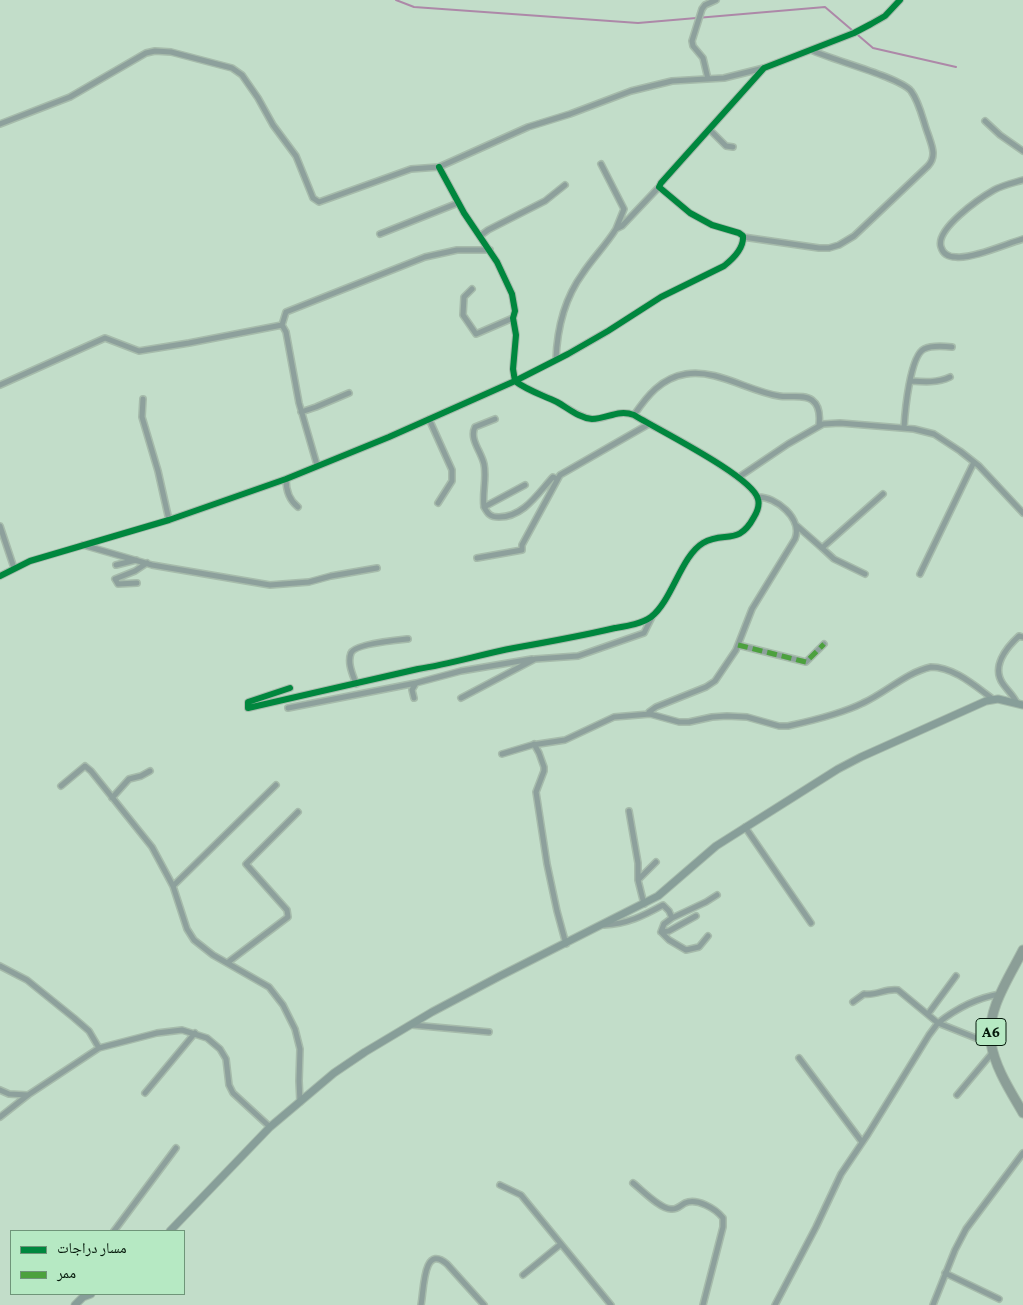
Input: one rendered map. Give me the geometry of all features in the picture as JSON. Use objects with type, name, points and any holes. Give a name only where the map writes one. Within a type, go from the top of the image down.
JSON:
[{"type":"highway","name":"A6","points":[[1023,950],[1001,994],[992,1021],[993,1048],[1008,1085],[1023,1113]]},
{"type":"street","points":[[708,79],[703,58],[693,46],[692,40],[702,9],[705,5],[716,0]]},
{"type":"street","points":[[0,124],[70,97],[146,53],[154,51],[171,52],[232,68],[242,75],[258,98],[272,125],[296,156],[313,198],[316,201],[329,200],[411,169],[439,167],[528,127],[570,114],[630,91],[672,81],[724,78],[764,68],[854,33],[890,12],[900,0]]},
{"type":"street","points":[[659,187],[690,213],[706,222],[739,233],[743,237],[816,248],[829,248],[839,245],[860,230],[928,166],[933,160],[933,148],[909,89],[898,83],[811,50]]},
{"type":"street","points":[[616,230],[659,187],[764,68]]},
{"type":"street","points":[[985,121],[1000,135],[1023,151]]},
{"type":"street","points":[[709,129],[726,146],[733,147]]},
{"type":"street","points":[[556,360],[559,327],[570,294],[582,274],[616,230],[624,209],[601,164]]},
{"type":"street","points":[[288,708],[526,659],[578,656],[644,633],[696,548],[710,539],[738,535],[746,529],[756,511],[757,497],[739,477],[649,424],[621,412],[599,418],[582,417],[515,381],[513,374],[516,336],[513,318],[516,311],[512,294],[490,250],[458,203],[439,167]]},
{"type":"street","points":[[1023,180],[993,191],[975,204],[945,230],[940,237],[940,242],[941,248],[946,254],[958,257],[1023,239]]},
{"type":"street","points":[[480,236],[545,201],[565,185]]},
{"type":"street","points":[[380,234],[458,203]]},
{"type":"street","points":[[0,576],[30,561],[169,520],[286,478],[389,437],[515,381],[608,331],[670,292],[724,266],[737,253],[743,243],[743,237]]},
{"type":"street","points":[[317,465],[301,412],[286,332],[282,325],[286,312],[425,257],[458,250],[490,250]]},
{"type":"street","points":[[472,289],[464,297],[463,315],[476,334],[513,318]]},
{"type":"street","points":[[0,385],[106,338],[139,351],[189,343],[279,324],[282,325]]},
{"type":"street","points":[[904,428],[916,359],[922,350],[934,347],[952,347]]},
{"type":"street","points":[[634,416],[651,391],[658,386],[679,375],[701,373],[765,393],[787,398],[808,398],[815,402],[818,408],[819,425]]},
{"type":"street","points":[[911,381],[932,382],[945,380],[950,377]]},
{"type":"street","points":[[301,412],[349,393]]},
{"type":"street","points":[[143,399],[142,416],[169,520]]},
{"type":"street","points":[[429,419],[452,470],[452,481],[438,504]]},
{"type":"street","points":[[495,419],[475,426],[472,432],[473,439],[482,457],[485,472],[483,498],[484,507],[488,514],[492,517],[504,517],[517,513],[534,500],[553,477],[557,479]]},
{"type":"street","points":[[739,477],[819,425],[832,423],[904,428],[934,434],[950,443],[974,462],[1023,513]]},
{"type":"street","points":[[477,558],[522,550],[522,545],[560,475],[649,424]]},
{"type":"street","points":[[920,574],[974,462]]},
{"type":"street","points":[[286,478],[287,491],[292,502],[298,507]]},
{"type":"street","points":[[484,507],[525,485]]},
{"type":"street","points":[[822,548],[883,494]]},
{"type":"street","points":[[650,714],[651,710],[656,707],[712,683],[726,666],[738,646],[752,609],[795,539],[797,532],[792,517],[773,501],[765,497],[757,497]]},
{"type":"street","points":[[796,525],[834,559],[865,574]]},
{"type":"street","points":[[0,526],[14,568]]},
{"type":"street","points":[[82,545],[147,563],[270,585],[309,582],[377,568]]},
{"type":"street","points":[[116,565],[136,560]]},
{"type":"street","points":[[137,583],[118,584],[115,579],[135,571],[147,563]]},
{"type":"street","points":[[290,688],[248,702],[248,708],[505,650],[630,625],[648,619],[654,614]]},
{"type":"street","points":[[1020,704],[1003,685],[998,676],[998,665],[1011,642],[1019,636],[1023,637]]},
{"type":"street","points":[[356,684],[350,668],[351,653],[354,649],[408,638]]},
{"type":"street","points":[[738,646],[806,662],[824,644]]},
{"type":"street","points":[[461,698],[535,659]]},
{"type":"street","points":[[502,754],[534,744],[565,740],[578,736],[614,717],[650,714],[679,722],[689,722],[712,717],[747,717],[779,726],[788,726],[856,706],[878,695],[894,683],[932,667],[950,671],[992,699]]},
{"type":"street","points":[[414,698],[412,690],[416,682]]},
{"type":"street","points":[[171,1230],[270,1127],[334,1073],[365,1052],[500,976],[644,904],[668,888],[716,846],[861,757],[992,699],[1003,699],[1020,704]]},
{"type":"street","points":[[534,744],[544,767],[536,792],[547,864],[566,944]]},
{"type":"street","points":[[61,786],[85,766],[104,786],[152,847],[173,886],[187,929],[194,940],[204,949],[269,987],[283,1005],[295,1029],[300,1049],[300,1102]]},
{"type":"street","points":[[112,798],[129,779],[150,771]]},
{"type":"street","points":[[173,886],[276,785]]},
{"type":"street","points":[[629,811],[638,863],[638,880],[644,904]]},
{"type":"street","points":[[227,962],[288,916],[287,910],[246,864],[298,812]]},
{"type":"street","points":[[745,827],[811,923]]},
{"type":"street","points":[[638,880],[656,862]]},
{"type":"street","points":[[661,932],[664,924],[672,918],[706,902],[716,895]]},
{"type":"street","points":[[604,925],[618,924],[641,918],[663,905],[672,918]]},
{"type":"street","points":[[661,932],[669,931],[696,916]]},
{"type":"street","points":[[661,932],[669,940],[686,950],[700,947],[708,936]]},
{"type":"street","points":[[0,966],[27,980],[74,1018],[89,1032],[99,1048]]},
{"type":"street","points":[[928,1014],[956,976]]},
{"type":"street","points":[[853,1002],[864,994],[874,995],[892,989],[898,990],[938,1023],[993,1048],[957,1095]]},
{"type":"street","points":[[775,1305],[816,1227],[841,1174],[929,1035],[938,1023],[967,1003],[1001,994]]},
{"type":"street","points":[[411,1025],[488,1032]]},
{"type":"street","points":[[0,1117],[28,1095],[99,1048],[157,1033],[182,1030],[207,1038],[220,1049],[226,1059],[229,1085],[233,1093],[270,1127]]},
{"type":"street","points":[[145,1093],[195,1033]]},
{"type":"street","points":[[799,1058],[862,1142]]},
{"type":"street","points":[[0,1090],[9,1094],[28,1095]]},
{"type":"street","points":[[115,1230],[176,1148]]},
{"type":"street","points":[[933,1305],[945,1273],[966,1229],[1023,1153]]},
{"type":"street","points":[[633,1183],[666,1208],[674,1209],[695,1201],[711,1209],[722,1218],[723,1227],[703,1305]]},
{"type":"street","points":[[500,1185],[521,1195],[611,1305]]},
{"type":"street","points":[[523,1275],[561,1244]]},
{"type":"street","points":[[422,1305],[427,1267],[430,1260],[436,1258],[448,1264],[484,1305]]},
{"type":"street","points":[[945,1273],[999,1299]]},
{"type":"street","points":[[75,1305],[89,1295]]},
{"type":"waterway","points":[[396,0],[414,7],[638,23],[825,7],[873,48],[956,67]]},
{"type":"marked path","points":[[738,645],[806,662],[824,644]]},
{"type":"cycle path","points":[[0,576],[30,561],[169,520],[286,479],[389,437],[515,381],[568,354],[661,297],[724,266],[740,249],[743,236],[712,225],[690,213],[659,187],[661,183],[764,68],[854,33],[885,16],[900,0]]},
{"type":"cycle path","points":[[290,688],[248,702],[248,708],[502,650],[643,621],[651,617],[665,601],[682,568],[695,549],[711,539],[736,535],[742,532],[758,509],[758,499],[752,489],[739,478],[703,454],[634,415],[623,413],[597,419],[587,418],[525,388],[515,381],[513,369],[516,335],[512,294],[497,262],[464,213],[439,167]]}]
